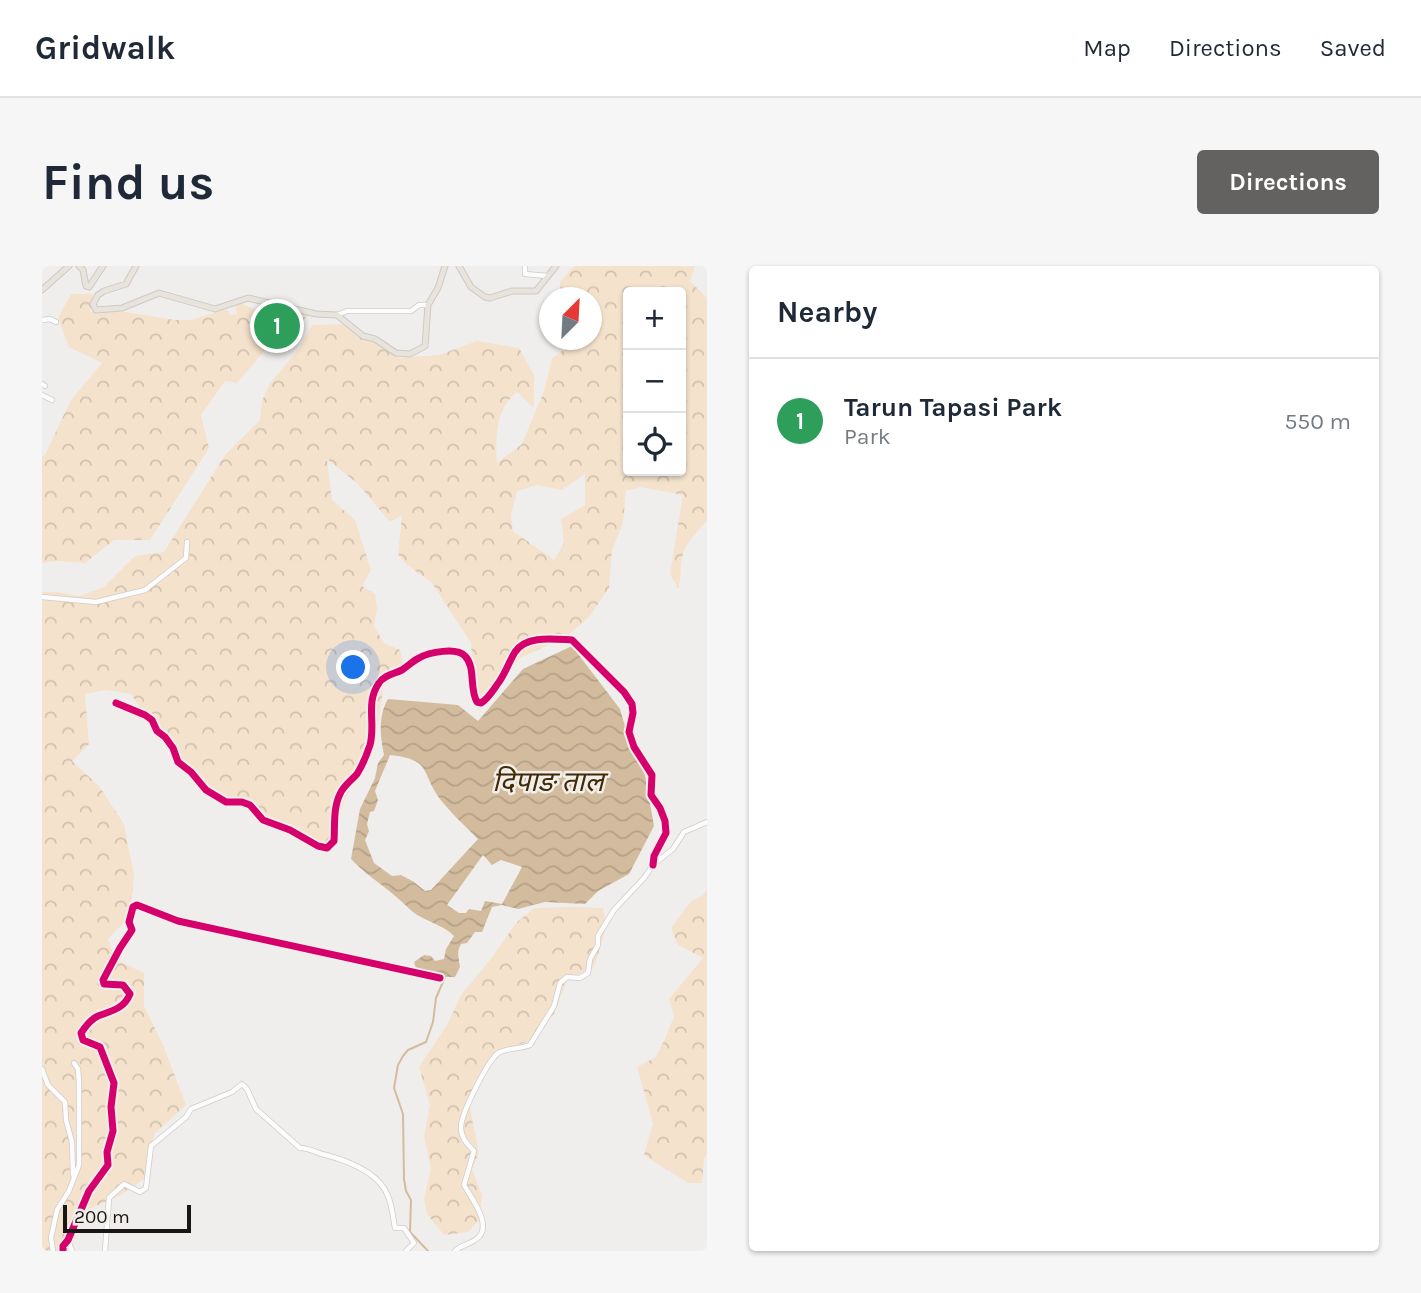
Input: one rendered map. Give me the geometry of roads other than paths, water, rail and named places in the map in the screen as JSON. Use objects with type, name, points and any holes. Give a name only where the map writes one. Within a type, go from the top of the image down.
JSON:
[{"type":"main road","points":[[42,290],[69,266]]},
{"type":"main road","points":[[79,266],[83,270],[88,287],[103,266]]},
{"type":"main road","points":[[136,266],[126,284],[98,295],[93,304],[96,310],[122,308],[159,293],[215,309],[248,298],[316,314],[337,315],[363,336],[375,340],[392,352],[410,354],[425,346],[428,305],[438,288],[445,266]]},
{"type":"main road","points":[[459,266],[471,287],[480,295],[490,298],[509,291],[536,291],[556,266]]},
{"type":"street","points":[[525,266],[525,274],[548,276]]},
{"type":"street","points":[[337,315],[347,311],[411,311],[419,304],[428,305]]},
{"type":"street","points":[[42,320],[50,319],[56,322]]},
{"type":"street","points":[[42,396],[51,400]]},
{"type":"street","points":[[42,597],[96,602],[145,590],[186,558],[187,542]]},
{"type":"street","points":[[116,703],[149,718],[157,731],[169,741],[178,762],[191,772],[206,790],[226,802],[250,805],[263,820],[327,848],[334,841],[339,794],[344,785],[358,773],[369,746],[370,705],[380,681],[385,676],[426,655],[453,651],[464,655],[469,663],[473,695],[477,702],[481,703],[502,678],[520,646],[528,641],[549,638],[572,640],[624,692],[632,704],[629,733],[634,747],[652,775],[651,795],[665,821],[666,833],[654,856],[653,865]]},
{"type":"street","points":[[455,1251],[461,1245],[476,1240],[483,1223],[464,1185],[474,1152],[465,1142],[461,1128],[462,1118],[480,1077],[500,1052],[530,1045],[554,1006],[560,983],[566,977],[580,978],[589,973],[590,959],[595,952],[598,936],[620,902],[653,865],[673,849],[684,832],[707,822]]},
{"type":"street","points":[[63,1251],[74,1220],[89,1191],[108,1165],[107,1153],[113,1131],[110,1124],[114,1083],[100,1046],[83,1040],[81,1033],[96,1017],[114,1011],[128,1000],[130,993],[124,985],[107,985],[103,980],[132,930],[129,922],[132,907],[144,906],[178,921],[440,978]]},
{"type":"street","points":[[53,1251],[51,1238],[57,1210],[69,1191],[79,1165],[79,1083],[78,1069],[74,1063]]},
{"type":"street","points":[[42,1069],[48,1085],[65,1102],[66,1120],[72,1142],[73,1177]]},
{"type":"street","points":[[105,1251],[108,1240],[105,1230],[109,1198],[124,1184],[139,1192],[146,1188],[151,1146],[186,1117],[191,1109],[242,1084],[247,1088],[256,1109],[300,1148],[309,1148],[358,1167],[377,1178],[388,1195],[395,1228],[404,1228],[414,1243],[406,1251]]},
{"type":"street","points":[[68,1240],[72,1251]]},
{"type":"water","points":[[286,321],[298,330],[289,345],[276,336],[281,324]]},
{"type":"water","name":"दिपाङ ताल","points":[[572,646],[620,709],[630,743],[645,775],[654,826],[629,874],[598,891],[585,904],[545,902],[518,909],[502,905],[492,907],[482,932],[475,932],[467,943],[461,944],[458,953],[460,967],[455,977],[444,977],[416,968],[414,962],[424,955],[431,956],[435,961],[444,959],[446,949],[454,936],[414,912],[351,859],[360,809],[375,778],[378,763],[384,755],[381,719],[388,699],[458,705],[478,721],[523,669]],"holes":[[[390,755],[404,757],[419,764],[440,799],[478,839],[431,890],[425,891],[401,875],[392,876],[374,863],[365,840],[369,831],[367,824],[370,812],[374,811],[378,800],[375,791]],[[483,855],[492,865],[501,860],[522,867],[502,904],[485,901],[481,911],[469,909],[466,913],[459,913],[447,905]]]},
{"type":"waterway","points":[[428,1251],[410,1232],[411,1200],[404,1179],[403,1114],[394,1088],[398,1065],[403,1056],[408,1050],[426,1042],[433,1022],[436,998],[446,975]]},
{"type":"place","name":"Tarun Tapasi Park","points":[[277,326]]}]
